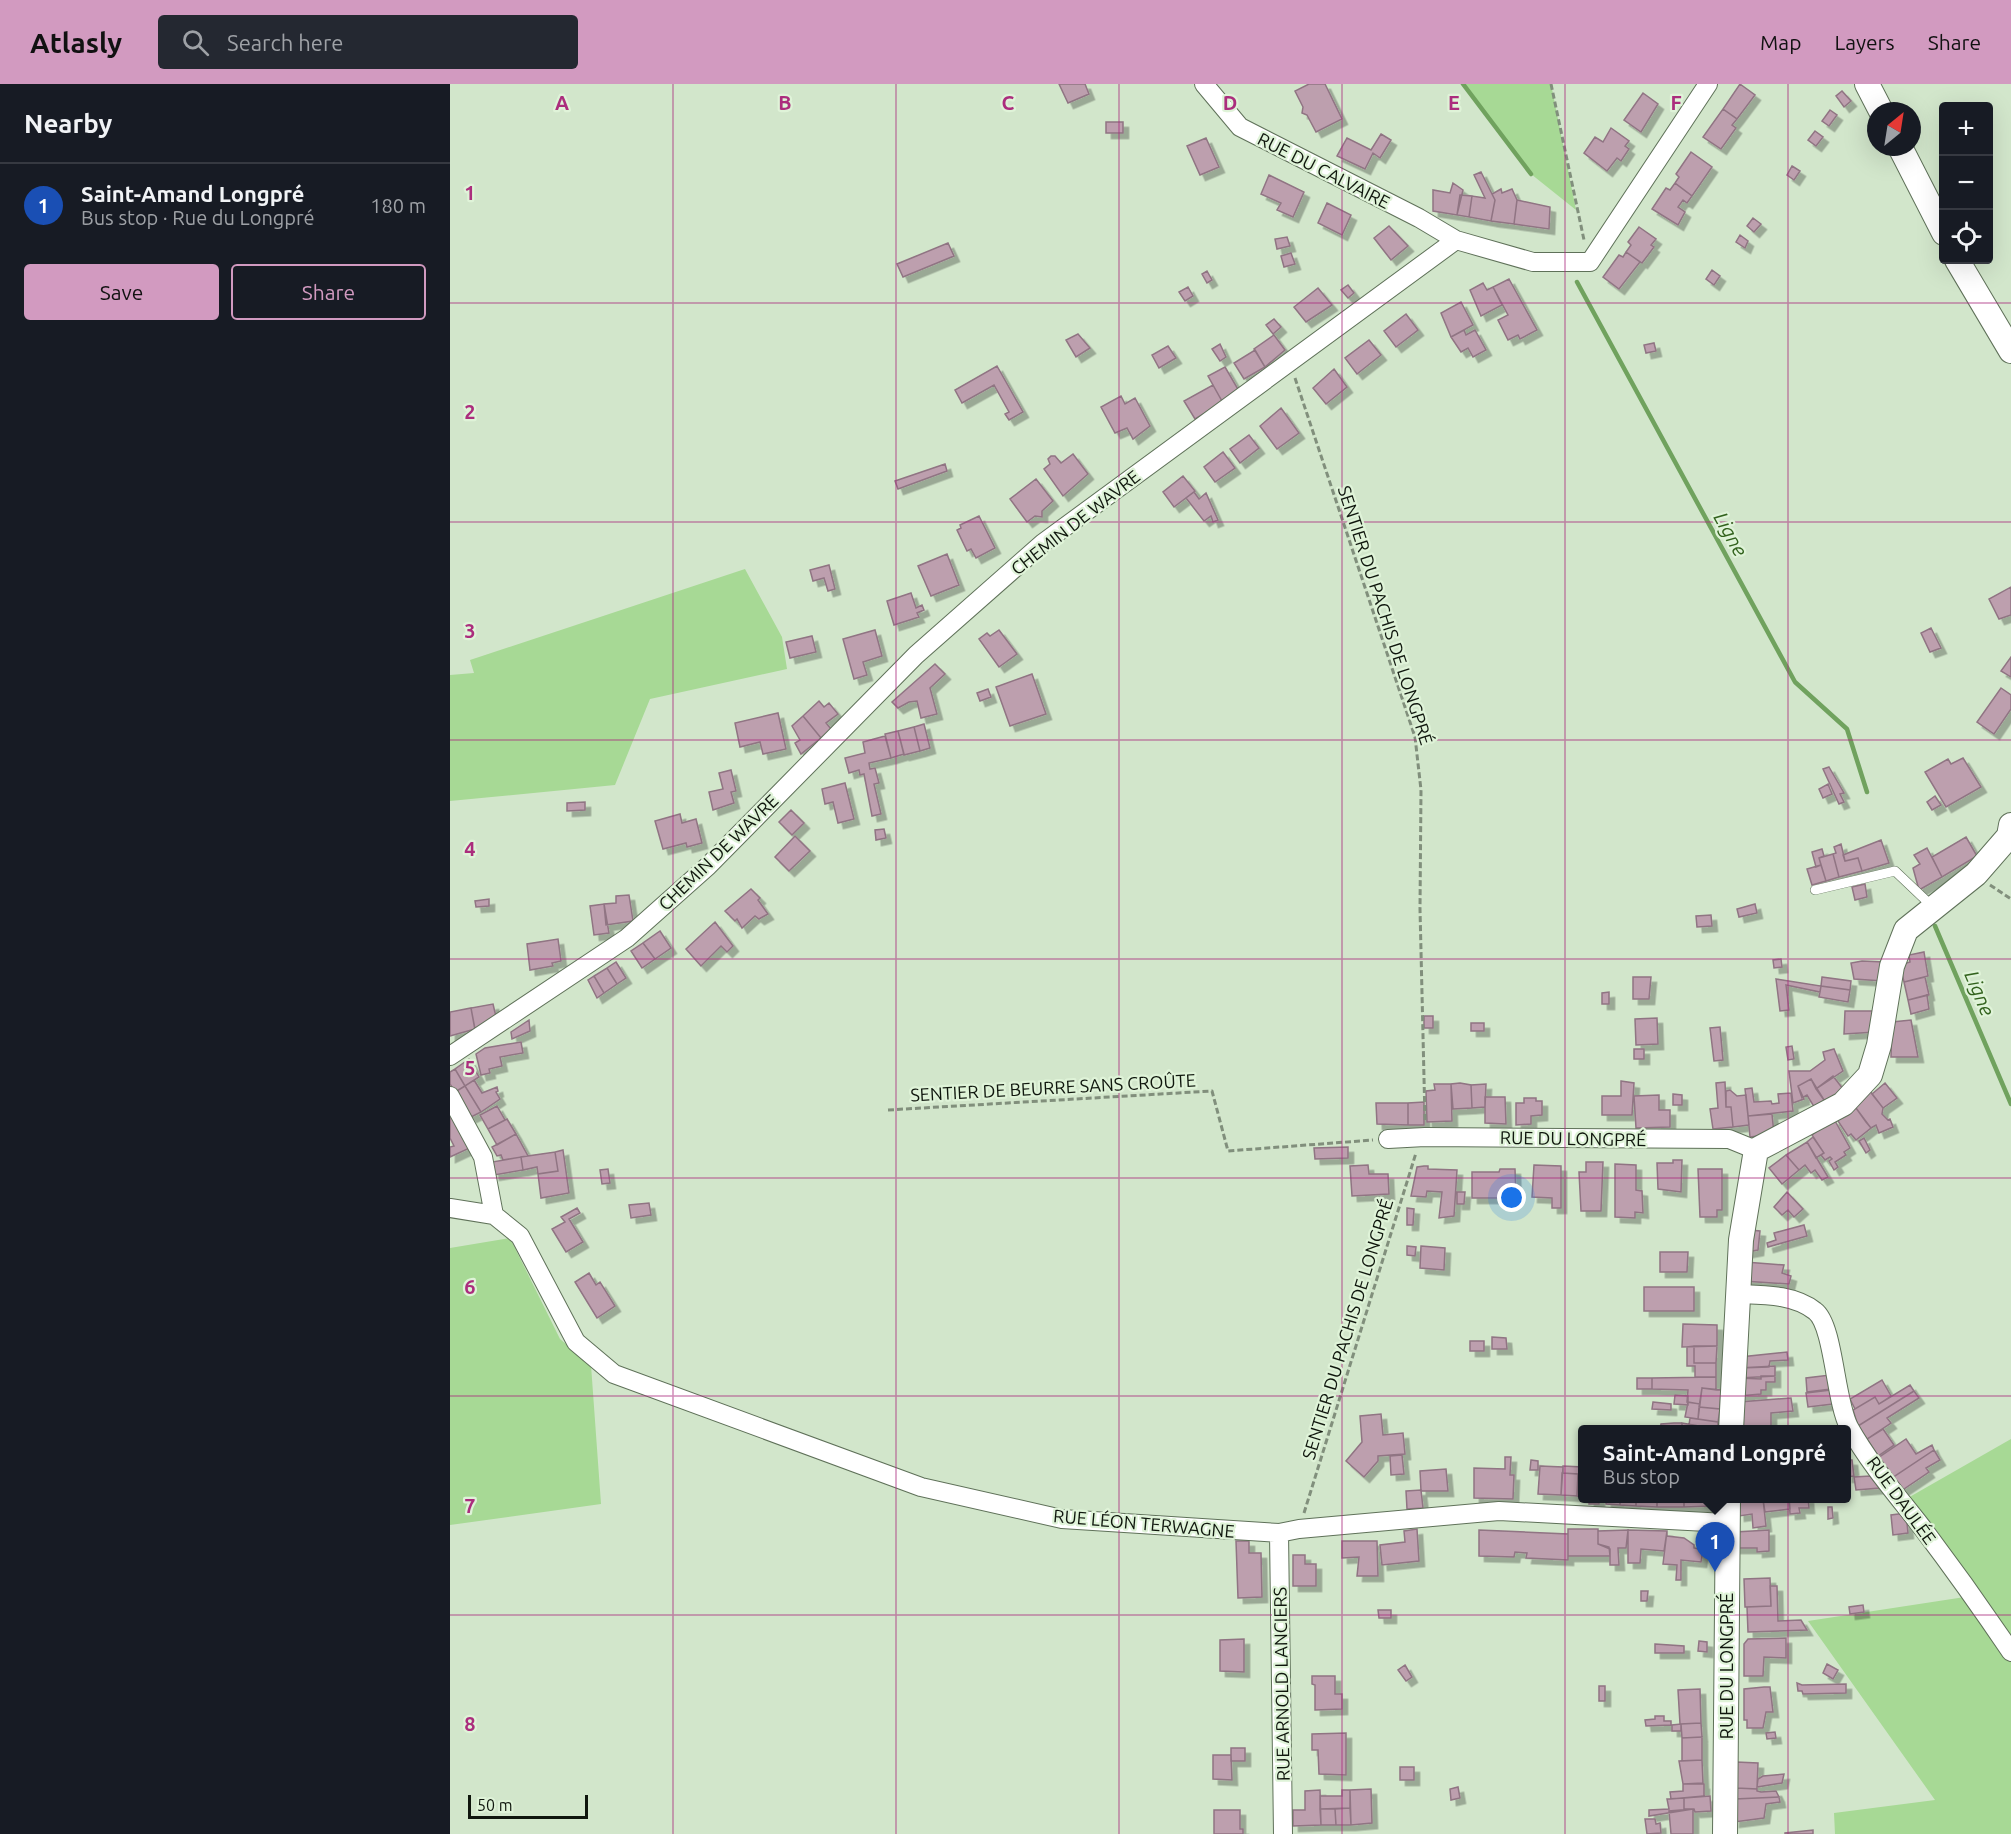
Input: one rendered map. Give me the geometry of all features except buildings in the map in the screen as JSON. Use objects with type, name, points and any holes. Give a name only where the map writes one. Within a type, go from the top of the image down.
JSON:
[{"type":"street","name":"RUE DU CALVAIRE","points":[[1204,84],[1240,127],[1419,218],[1456,240]]},
{"type":"street","points":[[1456,240],[1533,262],[1590,262],[1708,84]]},
{"type":"street","points":[[1867,84],[1876,102]]},
{"type":"street","points":[[1904,156],[1939,223]]},
{"type":"street","name":"CHEMIN DE WAVRE","points":[[450,1056],[627,938],[708,866],[916,655],[1035,550],[1456,240]]},
{"type":"street","points":[[1959,264],[2011,351]]},
{"type":"street","points":[[1731,1425],[1737,1294],[1748,1188],[1756,1150],[1842,1104],[1870,1075],[1879,1045],[1892,966],[1906,930],[1976,874],[2008,836],[2011,825]]},
{"type":"street","points":[[450,1096],[483,1157],[494,1215]]},
{"type":"street","name":"RUE DU LONGPRÉ","points":[[1388,1139],[1423,1137],[1729,1139],[1756,1150]]},
{"type":"street","name":"RUE LÉON TERWAGNE","points":[[450,1208],[494,1215],[520,1236],[576,1342],[614,1374],[921,1488],[1062,1519],[1280,1533],[1299,1529],[1499,1511],[1726,1522]]},
{"type":"street","name":"RUE DAULÉE","points":[[1737,1294],[1772,1295],[1817,1311],[1828,1330],[1834,1375],[1848,1425]]},
{"type":"street","name":"RUE DAULÉE","points":[[1851,1430],[1894,1495],[1921,1526],[2011,1652]]},
{"type":"street","name":"RUE DU LONGPRÉ","points":[[1725,1834],[1728,1503]]},
{"type":"street","name":"RUE ARNOLD LANCIERS","points":[[1280,1533],[1283,1834]]},
{"type":"lane","points":[[1815,890],[1895,871],[1934,908]]},
{"type":"path","points":[[1551,84],[1576,210],[1590,262]]},
{"type":"path","name":"SENTIER DU PACHIS DE LONGPRÉ","points":[[1290,360],[1414,737],[1422,790],[1420,909],[1423,1137],[1299,1529]]},
{"type":"path","name":"SENTIER DE BEURRE SANS CROÛTE","points":[[888,1110],[1212,1091],[1228,1151],[1388,1139]]},
{"type":"green space","points":[[1463,84],[1551,84],[1576,210],[1531,174]]},
{"type":"green space","points":[[745,569],[782,637],[787,669],[650,699],[615,785],[450,801],[450,675],[474,673],[470,660]]},
{"type":"green space","points":[[510,1238],[560,1339],[591,1365],[601,1504],[450,1525],[450,1248]]},
{"type":"green space","points":[[2011,1439],[2011,1834],[1835,1834],[1834,1813],[1935,1800],[1808,1621],[1978,1595],[1906,1499]]},
{"type":"waterway","name":"Ligne","points":[[1463,84],[1531,174]]},
{"type":"waterway","name":"Ligne","points":[[1577,282],[1795,682],[1847,729],[1867,792]]},
{"type":"waterway","name":"Ligne","points":[[1935,926],[2011,1104]]},
{"type":"place","name":"Saint-Amand Longpré","points":[[1715,1572]]}]
